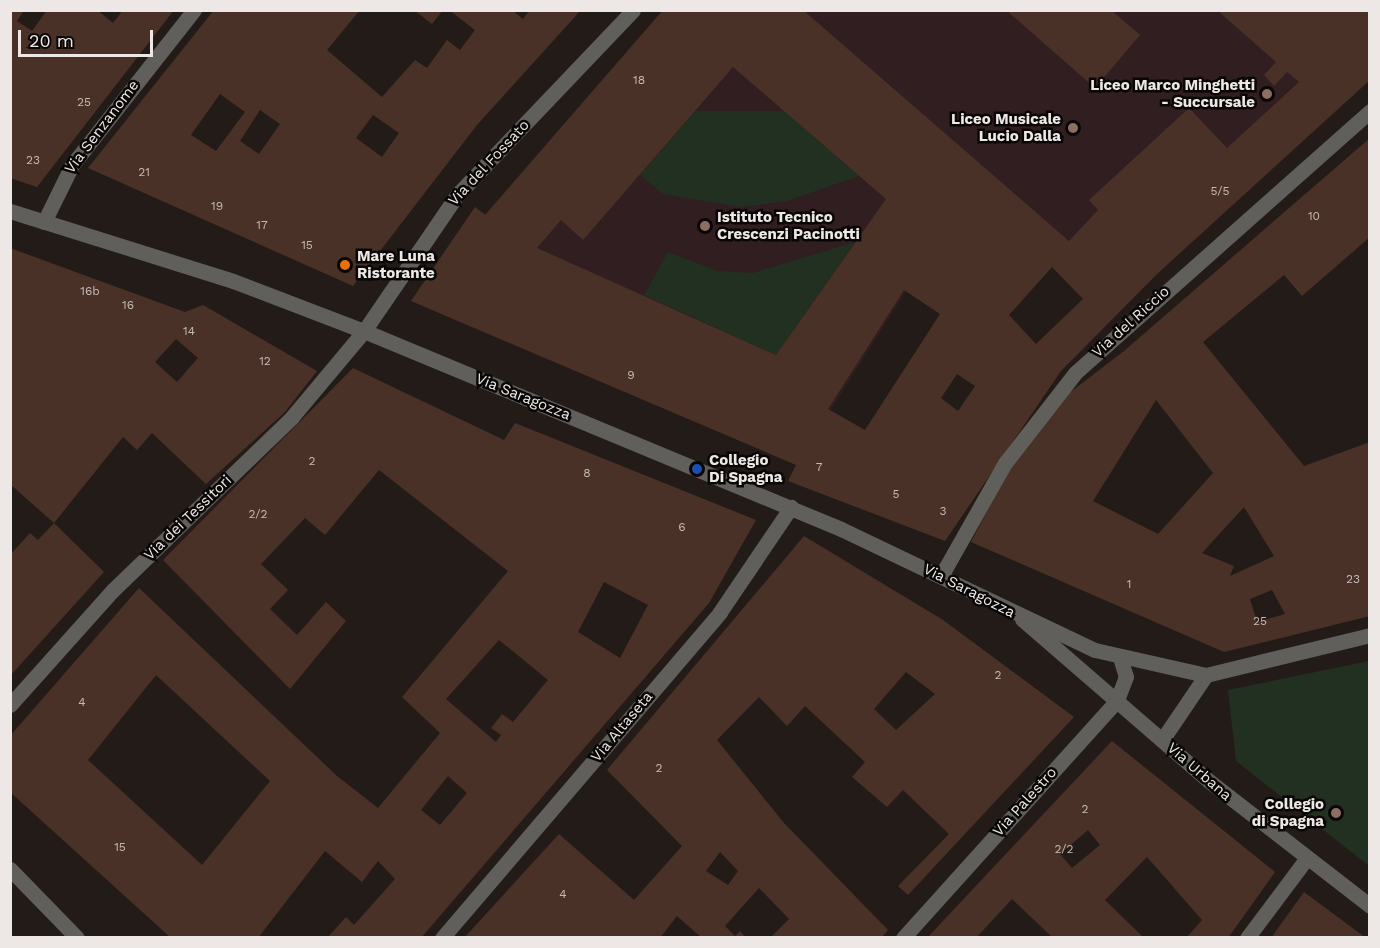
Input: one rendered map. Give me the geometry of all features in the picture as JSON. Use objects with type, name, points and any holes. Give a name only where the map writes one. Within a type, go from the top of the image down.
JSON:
[{"type":"street","name":"Via Senzanome","points":[[44,222],[72,165],[194,10]]},
{"type":"street","name":"Via del Fossato","points":[[364,331],[457,195],[633,10]]},
{"type":"street","name":"Via del Riccio","points":[[941,576],[1005,463],[1075,373],[1370,111]]},
{"type":"street","name":"Via Saragozza","points":[[10,211],[233,281],[364,331],[791,507],[941,576],[1022,619],[1120,657],[1206,675]]},
{"type":"street","name":"Via dei Tessitori","points":[[10,705],[113,590],[292,417],[364,331]]},
{"type":"street","name":"Via Altaseta","points":[[442,938],[720,612],[791,507]]},
{"type":"street","name":"Via Saragozza","points":[[1022,619],[1117,700]]},
{"type":"street","points":[[1162,740],[1206,675],[1370,635]]},
{"type":"street","name":"Via Palestro","points":[[903,938],[1117,700],[1126,677],[1120,657]]},
{"type":"street","name":"Via Urbana","points":[[1117,700],[1306,859],[1370,906]]},
{"type":"street","points":[[1246,938],[1306,859]]},
{"type":"street","points":[[10,869],[78,938]]},
{"type":"shaded area","name":"Istituto Tecnico Crescenzi Pacinotti","points":[[663,11],[1369,11],[1369,80],[1157,274],[1098,211],[1069,241],[991,174],[937,242],[796,465],[411,301],[475,207],[486,214]]},
{"type":"green space","points":[[695,111],[784,111],[859,176],[787,201],[741,207],[663,194],[640,175]]},
{"type":"green space","points":[[855,242],[776,355],[644,295],[668,252],[718,271],[753,273]]},
{"type":"green space","name":"Collegio di Spagna","points":[[1370,661],[1369,866],[1236,761],[1228,690]]},
{"type":"building","points":[[10,10],[23,12],[17,21],[32,31],[47,10],[97,10],[113,23],[123,10],[174,10],[37,187],[10,178]]},
{"type":"building","points":[[214,10],[360,10],[327,50],[382,97],[415,60],[427,68],[447,40],[460,50],[475,30],[449,10],[512,10],[523,19],[530,10],[581,10],[477,125],[353,286],[88,168]],"holes":[[[220,94],[245,112],[216,151],[191,135]],[[260,110],[280,124],[259,154],[240,141]],[[373,115],[399,133],[382,157],[356,138]]]},
{"type":"building","points":[[414,10],[443,10],[432,24]]},
{"type":"building","points":[[663,10],[803,10],[1069,241],[1098,210],[1089,200],[1189,108],[1227,148],[1299,82],[1287,72],[1274,86],[1264,75],[1276,62],[1217,10],[1370,10],[1370,80],[1157,274],[1061,371],[945,541],[788,481],[796,465],[411,301],[475,207],[485,215]],"holes":[[[733,67],[886,199],[776,355],[537,248],[561,220],[583,240]],[[1052,267],[1083,299],[1036,344],[1009,315]],[[904,290],[940,314],[865,430],[828,409]],[[957,374],[975,386],[958,411],[941,398]]]},
{"type":"building","points":[[1006,10],[1111,10],[1140,35],[1095,88]]},
{"type":"building","points":[[1370,138],[1370,237],[1302,296],[1284,275],[1203,342],[1304,466],[1370,442],[1370,616],[1224,652],[971,542],[1011,466],[1060,400],[1124,351]],"holes":[[[1156,400],[1213,473],[1158,534],[1093,501]],[[1244,507],[1274,556],[1230,576],[1234,566],[1202,553]],[[1272,590],[1285,614],[1257,622],[1250,599]]]},
{"type":"building","points":[[10,248],[185,312],[203,305],[317,371],[285,412],[206,484],[152,433],[137,450],[123,437],[54,523],[10,484]],"holes":[[[176,339],[198,358],[177,382],[155,362]]]},
{"type":"building","points":[[353,368],[504,440],[515,423],[756,520],[709,603],[421,938],[327,938],[346,917],[354,925],[395,879],[378,861],[362,882],[325,851],[258,938],[171,938],[10,792],[10,736],[139,588],[337,776],[378,808],[440,733],[402,697],[508,571],[379,470],[325,535],[305,518],[261,564],[288,590],[270,609],[297,635],[326,602],[346,621],[290,689],[163,560]],"holes":[[[604,582],[648,605],[620,658],[578,632]],[[499,640],[548,680],[513,722],[502,714],[491,728],[501,735],[496,742],[446,699]],[[156,675],[270,781],[202,865],[88,760]],[[448,776],[467,793],[440,825],[421,810]]]},
{"type":"building","points":[[54,523],[104,572],[10,676],[10,555],[30,533],[38,540]]},
{"type":"building","points":[[804,536],[943,620],[1074,717],[908,895],[898,886],[949,834],[903,790],[887,807],[852,777],[865,762],[805,706],[787,726],[759,697],[717,740],[784,823],[888,930],[881,938],[770,938],[789,919],[759,888],[725,926],[735,936],[740,931],[746,938],[702,938],[677,916],[660,938],[464,938],[559,834],[634,900],[682,846],[607,770]],"holes":[[[906,672],[935,694],[896,730],[874,709]],[[720,852],[738,871],[728,885],[706,871]]]},
{"type":"building","points":[[1112,741],[1275,872],[1228,938],[1186,938],[1202,920],[1147,857],[1105,900],[1144,938],[1053,938],[1012,899],[976,938],[927,938]],"holes":[[[1088,830],[1100,845],[1072,868],[1060,854]]]},
{"type":"building","points":[[1304,892],[1366,938],[1271,938]]},
{"type":"place","name":"Liceo Marco Minghetti - Succursale","points":[[1267,94]]},
{"type":"place","name":"Liceo Musicale Lucio Dalla","points":[[1073,128]]},
{"type":"place","name":"Istituto Tecnico Crescenzi Pacinotti","points":[[705,226]]},
{"type":"place","name":"Mare Luna Ristorante","points":[[345,265]]},
{"type":"place","name":"Collegio Di Spagna","points":[[697,469]]},
{"type":"place","name":"Collegio di Spagna","points":[[1336,813]]}]
